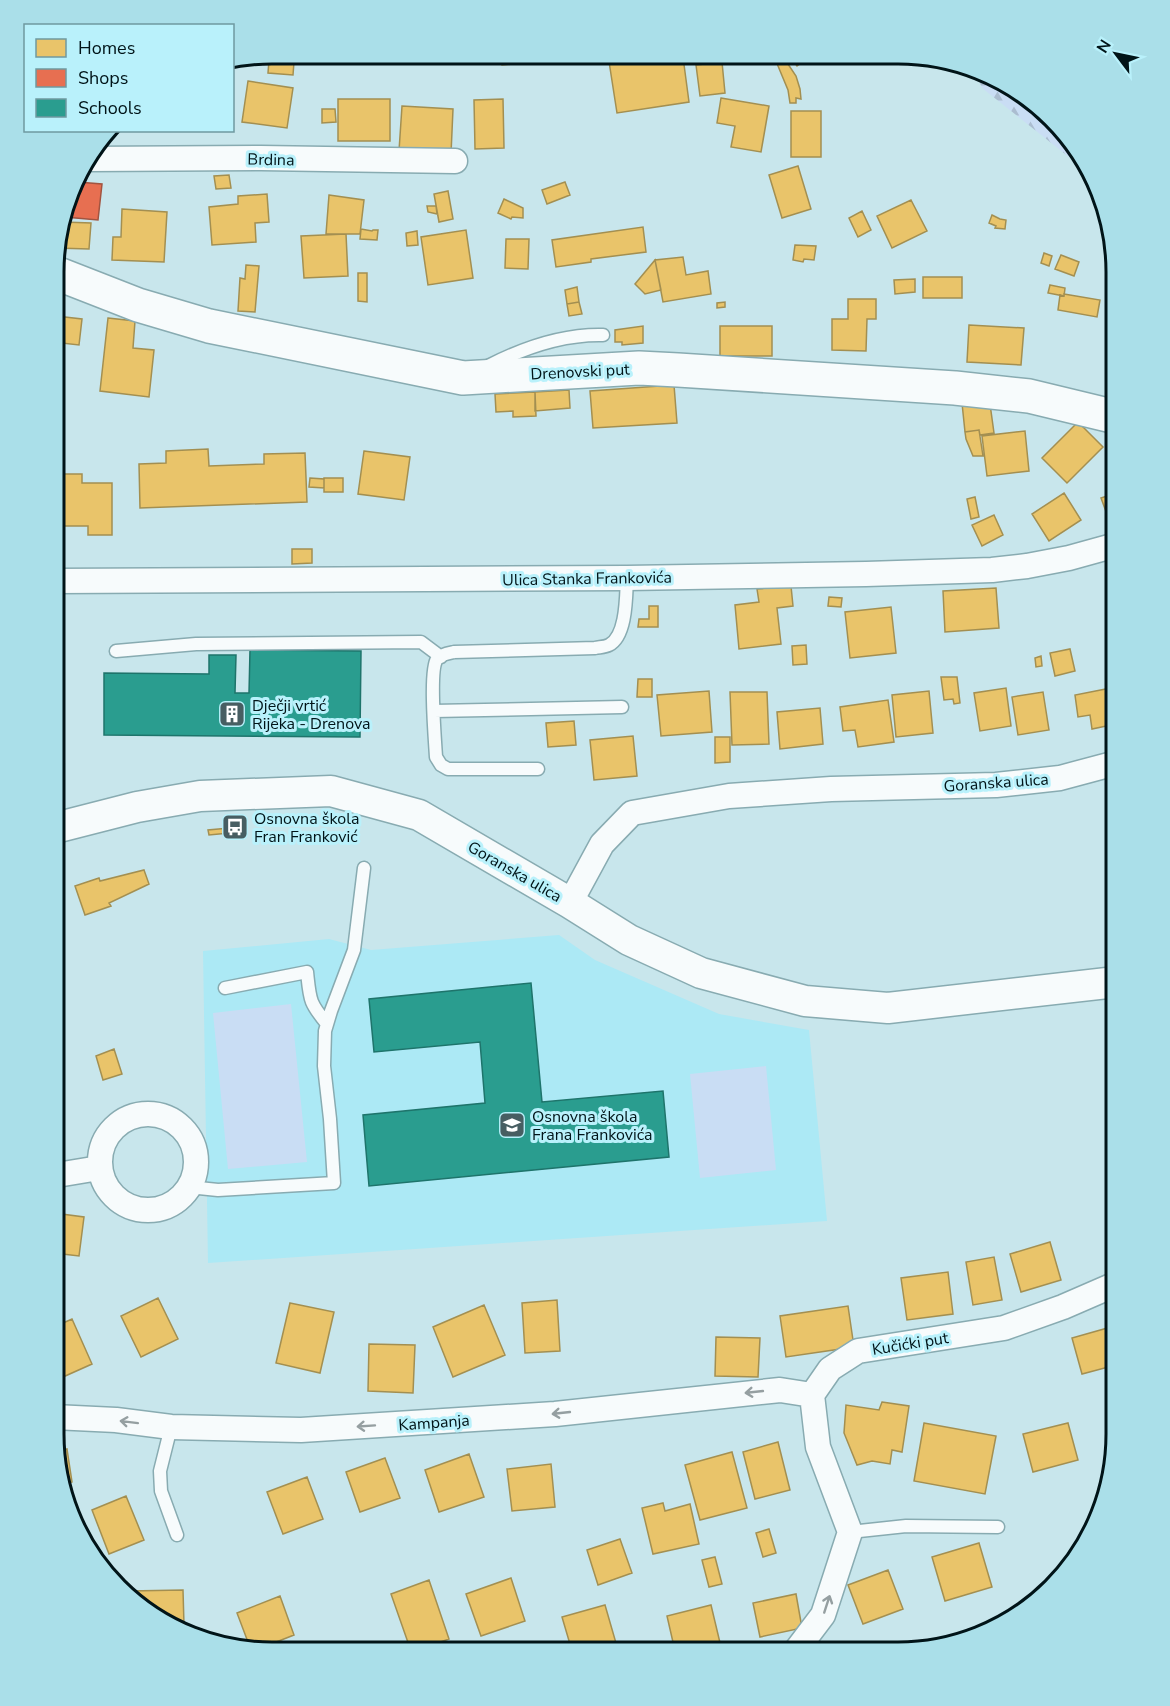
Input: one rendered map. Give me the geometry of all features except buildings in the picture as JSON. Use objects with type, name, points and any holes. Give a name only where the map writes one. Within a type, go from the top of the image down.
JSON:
[{"type":"main road","name":"Drenovski put","points":[[64,276],[138,305],[210,326],[462,378],[639,368],[678,370],[955,388],[1029,396],[1106,415]]},
{"type":"street","name":"Brdina","points":[[99,159],[261,158],[455,161]]},
{"type":"street","name":"Ulica Stanka Frankovića","points":[[64,581],[627,578],[992,570],[1069,558],[1106,548]]},
{"type":"street","name":"Goranska ulica","points":[[64,826],[137,807],[200,796],[331,791],[419,815],[570,903],[602,844],[632,813],[729,796],[831,789],[996,785],[1060,777],[1106,766]]},
{"type":"street","points":[[570,903],[629,940],[701,973],[806,1001],[888,1008],[1105,983]]},
{"type":"street","points":[[144,1113],[159,1114],[175,1121],[185,1131],[194,1147],[196,1164],[189,1187],[179,1198],[166,1206],[148,1210],[137,1209],[119,1201],[104,1184],[99,1168],[100,1153],[108,1134],[121,1121],[144,1113]]},
{"type":"street","points":[[64,1174],[99,1168]]},
{"type":"street","name":"Kučićki put","points":[[812,1395],[830,1369],[858,1351],[1004,1328],[1105,1289]]},
{"type":"street","name":"Kampanja","points":[[64,1417],[116,1420],[171,1427],[301,1430],[555,1414],[780,1390],[812,1395]]},
{"type":"street","points":[[803,1642],[823,1615],[850,1532],[818,1447],[812,1395]]},
{"type":"lane","points":[[469,377],[506,357],[557,339],[587,334],[603,335]]},
{"type":"lane","points":[[538,769],[468,770],[448,769],[441,765],[435,757],[433,674],[436,660],[454,652],[595,648],[610,645],[616,639],[623,624],[627,578]]},
{"type":"lane","points":[[116,651],[196,644],[421,642],[441,657]]},
{"type":"lane","points":[[434,711],[622,707]]},
{"type":"lane","points":[[189,1187],[218,1190],[334,1183],[324,1066],[325,1031],[354,950],[364,868]]},
{"type":"lane","points":[[225,987],[308,972],[311,1001],[327,1024]]},
{"type":"lane","points":[[171,1427],[160,1471],[160,1491],[177,1535]]},
{"type":"lane","points":[[850,1532],[906,1526],[998,1527]]},
{"type":"shaded area","name":"Osnovna škola Frana Frankovića","points":[[559,935],[595,960],[719,1014],[809,1030],[827,1221],[208,1263],[203,951],[329,939],[371,950]]},
{"type":"green space","points":[[979,81],[1001,92],[1024,108],[1045,125],[1071,158],[982,88]]},
{"type":"green space","points":[[291,1004],[307,1162],[228,1169],[213,1013]]},
{"type":"green space","points":[[766,1066],[776,1170],[700,1178],[690,1074]]},
{"type":"place","name":"Dječji vrtić Rijeka - Drenova","points":[[232,714]]},
{"type":"place","name":"Osnovna škola Fran Franković","points":[[235,827]]},
{"type":"place","name":"Osnovna škola Frana Frankovića","points":[[512,1125]]}]
